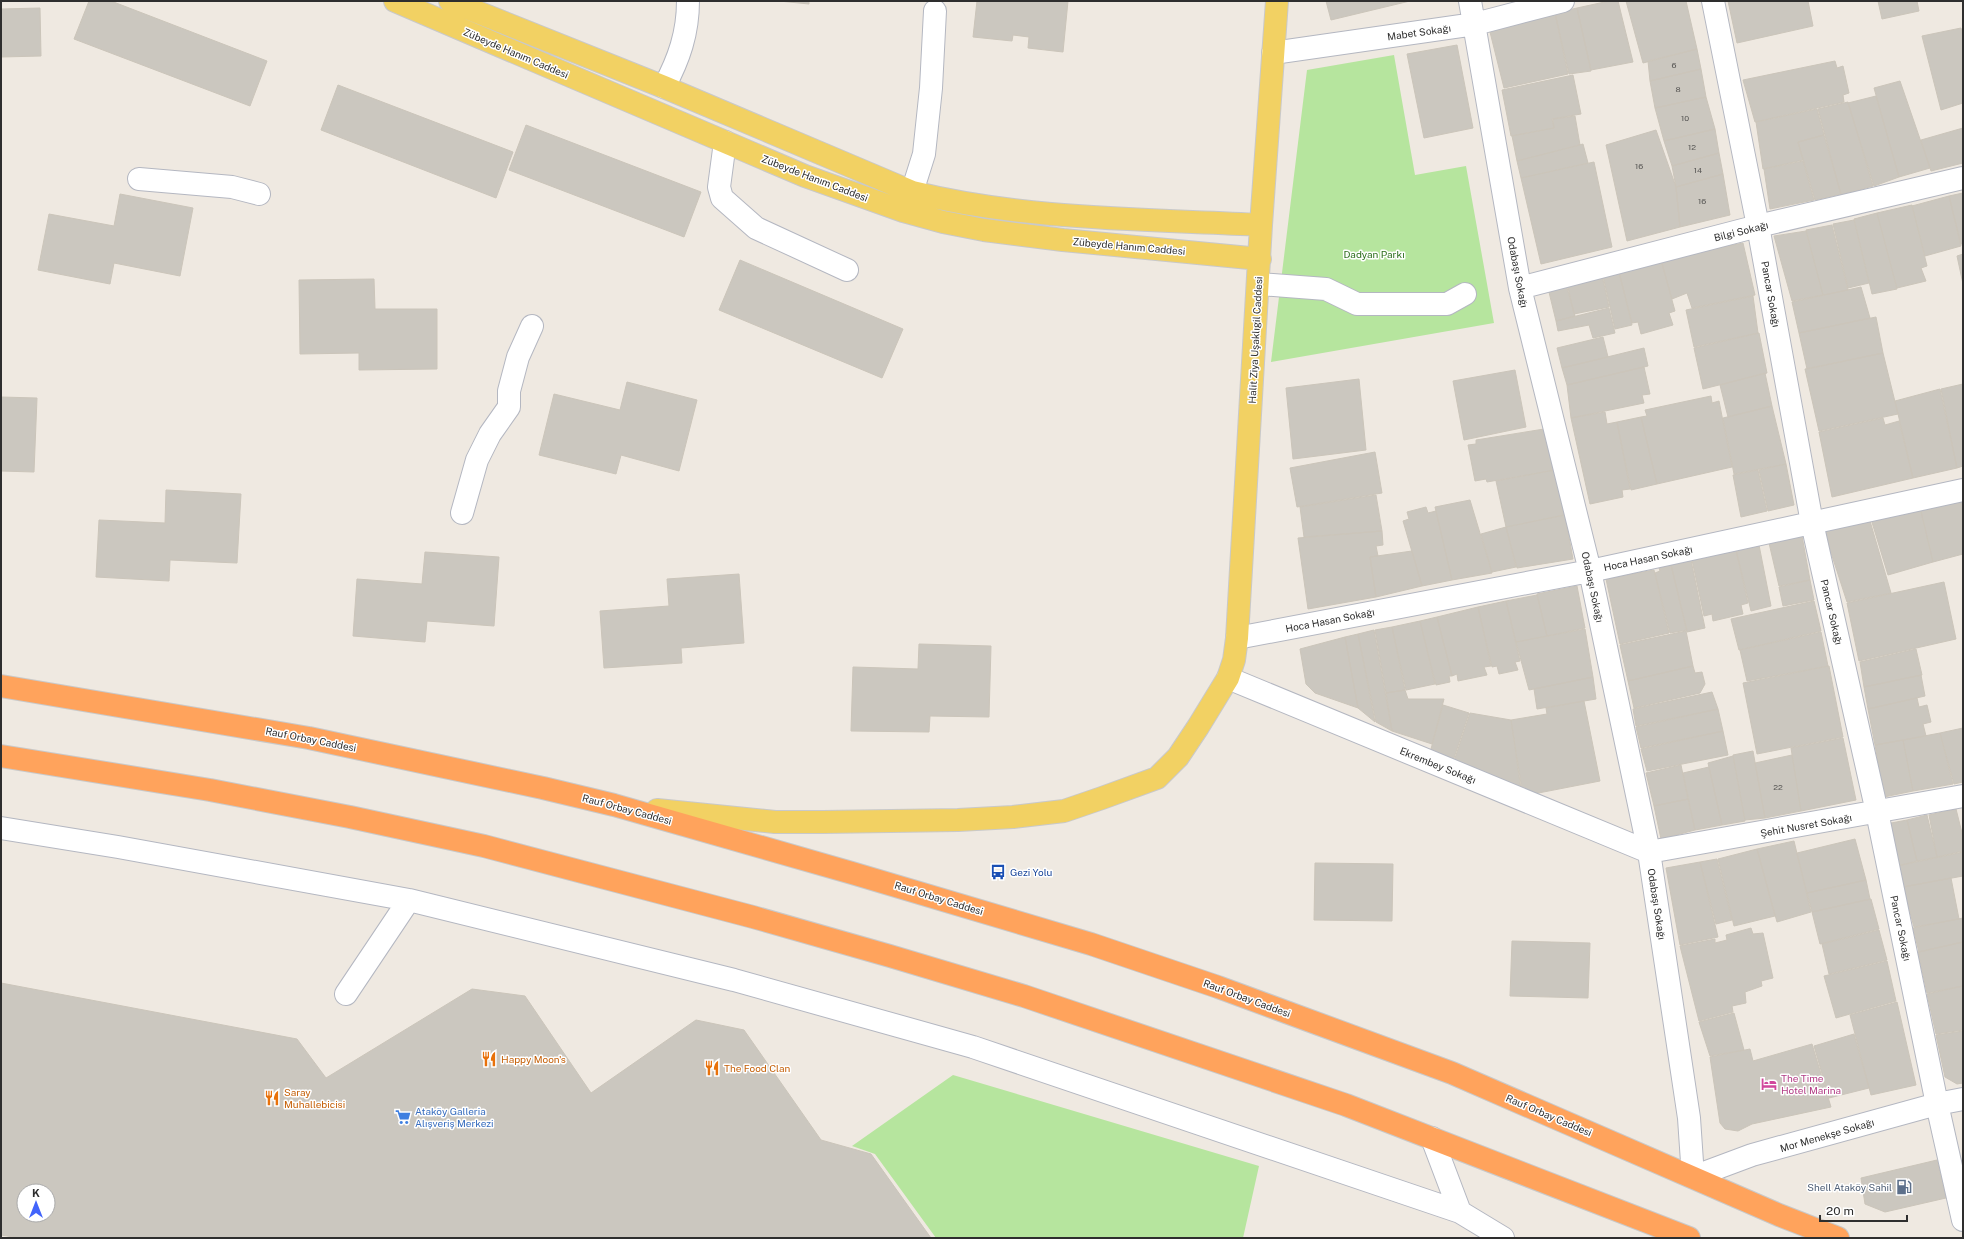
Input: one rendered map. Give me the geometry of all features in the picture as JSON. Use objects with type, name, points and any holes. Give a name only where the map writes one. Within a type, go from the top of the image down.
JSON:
[{"type":"highway","name":"Rauf Orbay Caddesi","points":[[1,686],[317,740],[465,770],[614,805],[852,873],[1091,944],[1218,987],[1452,1073],[1779,1215],[1838,1238]]},
{"type":"highway","points":[[1,756],[210,790],[350,817],[484,846],[753,917],[1024,996],[1346,1106],[1689,1238]]},
{"type":"main road","name":"Zübeyde Hanım Caddesi","points":[[395,1],[805,176],[908,202],[975,205],[1067,215],[1261,225]]},
{"type":"main road","name":"Zübeyde Hanım Caddesi","points":[[450,1],[664,87],[908,202],[943,222],[984,230],[1063,240],[1260,258]]},
{"type":"main road","name":"Halit Ziya Uşaklıgil Caddesi","points":[[614,805],[693,815],[782,822],[958,820],[1013,817],[1064,810],[1156,778],[1182,751],[1228,678],[1234,660],[1237,638],[1259,284],[1261,225],[1277,1]]},
{"type":"main road","points":[[1063,240],[1067,215]]},
{"type":"street","points":[[664,87],[673,69],[686,32],[688,1]]},
{"type":"street","name":"Odabaşı Sokağı","points":[[1470,1],[1520,288],[1590,571],[1649,852],[1689,1118],[1693,1177]]},
{"type":"street","name":"Mabet Sokağı","points":[[1273,53],[1474,24],[1563,1]]},
{"type":"street","name":"Pancar Sokağı","points":[[1713,1],[1758,226],[1812,523],[1877,812],[1937,1104],[1963,1220]]},
{"type":"street","points":[[908,202],[924,154],[931,88],[935,11]]},
{"type":"street","points":[[725,142],[719,187],[722,198],[756,228],[847,270]]},
{"type":"street","name":"Bilgi Sokağı","points":[[1520,288],[1758,226],[1963,178]]},
{"type":"street","points":[[139,180],[232,187],[259,194]]},
{"type":"street","points":[[1259,284],[1326,289],[1357,304],[1447,304],[1465,294]]},
{"type":"street","points":[[462,513],[477,460],[490,434],[509,407],[509,391],[518,356],[532,326]]},
{"type":"street","name":"Hoca Hasan Sokağı","points":[[1237,638],[1590,571],[1963,490]]},
{"type":"street","name":"Ekrembey Sokağı","points":[[1228,678],[1649,852]]},
{"type":"street","name":"Şehit Nusret Sokağı","points":[[1649,852],[1963,796]]},
{"type":"street","points":[[1,828],[118,847],[409,900],[734,980],[973,1047],[1460,1212],[1503,1238]]},
{"type":"street","points":[[346,994],[409,900]]},
{"type":"street","name":"Mor Menekşe Sokağı","points":[[1693,1177],[1752,1155],[1937,1104],[1963,1099]]},
{"type":"street","points":[[1432,1138],[1460,1212]]},
{"type":"green space","name":"Dadyan Parkı","points":[[1394,55],[1415,175],[1466,166],[1494,323],[1271,362],[1307,70]]},
{"type":"green space","points":[[953,1075],[1259,1166],[1243,1238],[936,1238],[875,1154],[852,1146]]},
{"type":"building","points":[[89,1],[111,1],[267,61],[250,106],[74,39]]},
{"type":"building","points":[[779,1],[809,1],[809,4]]},
{"type":"building","points":[[977,1],[1068,1],[1063,52],[1028,48],[1029,37],[1013,35],[1012,41],[973,37]]},
{"type":"building","points":[[1326,1],[1410,1],[1331,20]]},
{"type":"building","points":[[1609,1],[1618,1],[1633,62],[1591,70],[1577,8]]},
{"type":"building","points":[[1626,1],[1686,1],[1697,49],[1643,63]]},
{"type":"building","points":[[1728,1],[1808,1],[1813,26],[1737,43]]},
{"type":"building","points":[[1878,1],[1917,1],[1919,11],[1882,19]]},
{"type":"building","points":[[40,8],[41,56],[1,57],[1,9]]},
{"type":"building","points":[[1577,8],[1591,71],[1569,74],[1555,13]]},
{"type":"building","points":[[1555,13],[1568,74],[1504,88],[1489,28]]},
{"type":"building","points":[[1961,28],[1963,36],[1963,103],[1941,110],[1922,36]]},
{"type":"building","points":[[1457,45],[1473,128],[1424,138],[1407,54]]},
{"type":"building","points":[[1697,49],[1701,69],[1650,81],[1648,61]]},
{"type":"building","points":[[1835,61],[1837,68],[1843,66],[1849,93],[1843,95],[1844,102],[1755,122],[1743,80]]},
{"type":"building","points":[[1701,69],[1706,97],[1655,108],[1650,81]]},
{"type":"building","points":[[1573,75],[1581,114],[1552,119],[1554,128],[1511,136],[1502,90]]},
{"type":"building","points":[[1900,81],[1930,168],[1899,177],[1874,88]]},
{"type":"building","points":[[338,85],[513,152],[496,198],[321,130]]},
{"type":"building","points":[[1876,96],[1899,177],[1874,186],[1848,103]]},
{"type":"building","points":[[1706,97],[1715,129],[1664,141],[1655,108]]},
{"type":"building","points":[[1848,102],[1873,186],[1841,195],[1818,109]]},
{"type":"building","points":[[1817,109],[1824,135],[1798,142],[1803,160],[1763,169],[1756,122]]},
{"type":"building","points":[[1575,116],[1580,145],[1517,161],[1512,136],[1554,128],[1553,119]]},
{"type":"building","points":[[526,125],[701,192],[684,237],[509,170]]},
{"type":"building","points":[[1963,128],[1963,163],[1931,171],[1921,140]]},
{"type":"building","points":[[1715,129],[1719,153],[1672,166],[1664,141]]},
{"type":"building","points":[[1656,130],[1676,187],[1680,227],[1627,241],[1606,145]]},
{"type":"building","points":[[1824,135],[1841,194],[1815,200],[1798,142]]},
{"type":"building","points":[[1583,144],[1588,163],[1521,178],[1517,161]]},
{"type":"building","points":[[1719,153],[1723,174],[1676,187],[1672,166]]},
{"type":"building","points":[[1803,161],[1814,200],[1770,209],[1764,169]]},
{"type":"building","points":[[1594,162],[1612,247],[1541,264],[1521,178]]},
{"type":"building","points":[[1723,174],[1730,215],[1680,227],[1676,187]]},
{"type":"building","points":[[1963,193],[1963,244],[1961,244],[1949,196]]},
{"type":"building","points":[[120,194],[193,208],[180,276],[114,263],[110,284],[38,270],[49,214],[114,226]]},
{"type":"building","points":[[1949,196],[1961,246],[1925,256],[1912,206]]},
{"type":"building","points":[[1912,205],[1927,266],[1921,268],[1926,281],[1897,288],[1877,213]]},
{"type":"building","points":[[1877,213],[1897,289],[1872,294],[1854,219]]},
{"type":"building","points":[[1854,220],[1869,283],[1848,288],[1833,224]]},
{"type":"building","points":[[1832,225],[1848,290],[1823,295],[1806,230]]},
{"type":"building","points":[[1806,231],[1823,295],[1792,301],[1774,236]]},
{"type":"building","points":[[1743,243],[1755,295],[1692,308],[1687,293],[1672,299],[1661,260]]},
{"type":"building","points":[[1963,254],[1963,284],[1957,256]]},
{"type":"building","points":[[740,260],[903,329],[882,378],[719,310]]},
{"type":"building","points":[[1661,260],[1675,311],[1669,313],[1673,325],[1641,334],[1638,322],[1632,323],[1619,272]]},
{"type":"building","points":[[1619,272],[1632,325],[1615,329],[1603,276]]},
{"type":"building","points":[[1602,275],[1609,307],[1574,314],[1567,283]]},
{"type":"building","points":[[374,279],[375,309],[437,309],[437,369],[359,370],[359,353],[300,354],[299,280]]},
{"type":"building","points":[[1566,284],[1575,316],[1556,321],[1548,288]]},
{"type":"building","points":[[1861,287],[1870,318],[1799,333],[1792,302]]},
{"type":"building","points":[[1753,296],[1758,333],[1694,347],[1686,310]]},
{"type":"building","points":[[1609,308],[1615,333],[1593,338],[1589,325],[1558,331],[1556,321]]},
{"type":"building","points":[[1876,317],[1883,353],[1807,369],[1799,333]]},
{"type":"building","points":[[1759,333],[1767,373],[1703,389],[1694,348]]},
{"type":"building","points":[[1603,337],[1608,357],[1562,368],[1557,348]]},
{"type":"building","points":[[1644,348],[1648,366],[1567,385],[1562,368]]},
{"type":"building","points":[[1883,353],[1898,414],[1819,431],[1805,369]]},
{"type":"building","points":[[1644,367],[1650,394],[1642,395],[1644,403],[1571,418],[1567,385]]},
{"type":"building","points":[[1515,370],[1526,427],[1464,440],[1453,381]]},
{"type":"building","points":[[1765,373],[1772,406],[1728,417],[1720,385]]},
{"type":"building","points":[[1359,379],[1366,450],[1293,459],[1286,388]]},
{"type":"building","points":[[627,382],[697,400],[679,471],[621,455],[616,474],[539,455],[554,394],[620,410]]},
{"type":"building","points":[[1963,384],[1963,466],[1957,468],[1941,389]]},
{"type":"building","points":[[1940,389],[1957,468],[1913,478],[1895,401]]},
{"type":"building","points":[[1711,396],[1712,403],[1719,401],[1732,467],[1657,484],[1641,417],[1647,416],[1645,410]]},
{"type":"building","points":[[1,397],[37,398],[34,472],[1,471]]},
{"type":"building","points":[[1772,406],[1786,464],[1734,474],[1723,418]]},
{"type":"building","points":[[1605,412],[1607,424],[1617,422],[1630,489],[1622,490],[1623,497],[1590,504],[1571,418]]},
{"type":"building","points":[[1641,417],[1657,484],[1631,490],[1617,422]]},
{"type":"building","points":[[1883,418],[1885,425],[1899,421],[1913,478],[1832,497],[1819,432]]},
{"type":"building","points":[[1544,429],[1555,470],[1487,482],[1486,479],[1475,481],[1468,445],[1476,444],[1476,440]]},
{"type":"building","points":[[1375,452],[1382,493],[1297,507],[1290,468]]},
{"type":"building","points":[[1786,464],[1794,505],[1768,511],[1759,470]]},
{"type":"building","points":[[1555,470],[1564,515],[1506,527],[1496,481]]},
{"type":"building","points":[[1758,470],[1767,511],[1741,517],[1733,475]]},
{"type":"building","points":[[166,490],[241,494],[237,563],[170,560],[169,581],[96,577],[99,520],[165,523]]},
{"type":"building","points":[[1376,495],[1382,531],[1304,537],[1300,507]]},
{"type":"building","points":[[1963,496],[1963,554],[1933,562],[1920,507]]},
{"type":"building","points":[[1470,500],[1492,573],[1452,580],[1435,507]]},
{"type":"building","points":[[1426,507],[1428,513],[1436,511],[1452,580],[1422,586],[1403,521],[1409,519],[1407,512]]},
{"type":"building","points":[[1920,507],[1933,562],[1888,575],[1871,519]]},
{"type":"building","points":[[1565,515],[1573,559],[1517,568],[1506,527]]},
{"type":"building","points":[[1870,521],[1891,593],[1847,602],[1824,531]]},
{"type":"building","points":[[1506,527],[1516,567],[1492,572],[1481,534]]},
{"type":"building","points":[[1382,531],[1383,545],[1376,546],[1378,556],[1370,557],[1376,597],[1308,609],[1298,538]]},
{"type":"building","points":[[1802,536],[1810,580],[1779,586],[1769,543]]},
{"type":"building","points":[[1759,545],[1771,606],[1751,611],[1736,550]]},
{"type":"building","points":[[1736,550],[1748,603],[1741,605],[1743,614],[1713,621],[1712,614],[1704,616],[1692,560]]},
{"type":"building","points":[[1412,551],[1422,586],[1376,597],[1370,557]]},
{"type":"building","points":[[425,552],[499,557],[494,626],[427,621],[425,642],[353,636],[357,579],[422,584]]},
{"type":"building","points":[[1691,560],[1705,628],[1687,632],[1671,565]]},
{"type":"building","points":[[1671,565],[1687,630],[1670,633],[1655,573],[1660,571],[1659,568]]},
{"type":"building","points":[[1654,570],[1669,633],[1620,644],[1606,579]]},
{"type":"building","points":[[739,574],[744,643],[681,648],[682,663],[604,668],[600,611],[669,606],[667,579]]},
{"type":"building","points":[[1810,580],[1814,600],[1783,606],[1779,587]]},
{"type":"building","points":[[1944,582],[1956,639],[1859,661],[1847,603]]},
{"type":"building","points":[[1577,586],[1585,628],[1547,636],[1537,594]]},
{"type":"building","points":[[1537,595],[1547,636],[1516,642],[1506,601]]},
{"type":"building","points":[[1506,601],[1520,661],[1515,662],[1518,670],[1499,674],[1497,666],[1492,667],[1478,607]]},
{"type":"building","points":[[1814,601],[1821,631],[1739,650],[1731,619]]},
{"type":"building","points":[[1478,607],[1491,666],[1484,667],[1487,675],[1458,681],[1457,674],[1452,676],[1437,617]]},
{"type":"building","points":[[1437,617],[1452,676],[1449,676],[1450,682],[1436,685],[1420,621]]},
{"type":"building","points":[[1420,621],[1435,684],[1406,690],[1392,627]]},
{"type":"building","points":[[1392,627],[1405,690],[1386,693],[1375,630]]},
{"type":"building","points":[[1585,629],[1593,677],[1529,690],[1516,642]]},
{"type":"building","points":[[1374,630],[1392,731],[1376,722],[1358,634]]},
{"type":"building","points":[[1686,631],[1693,666],[1628,681],[1620,645]]},
{"type":"building","points":[[1821,632],[1828,666],[1747,681],[1740,650]]},
{"type":"building","points":[[1358,634],[1375,722],[1358,708],[1345,637]]},
{"type":"building","points":[[1345,637],[1358,708],[1315,693],[1306,684],[1300,649]]},
{"type":"building","points":[[919,644],[991,646],[989,717],[930,716],[929,732],[851,731],[853,667],[918,669]]},
{"type":"building","points":[[1916,649],[1922,675],[1864,687],[1860,662]]},
{"type":"building","points":[[1693,666],[1695,673],[1702,672],[1705,684],[1700,693],[1634,708],[1628,681]]},
{"type":"building","points":[[1829,666],[1843,737],[1757,754],[1743,683]]},
{"type":"building","points":[[1921,675],[1925,696],[1868,709],[1864,687]]},
{"type":"building","points":[[1593,677],[1596,699],[1537,709],[1534,689]]},
{"type":"building","points":[[1405,690],[1408,699],[1444,699],[1432,744],[1392,731],[1386,693]]},
{"type":"building","points":[[1712,692],[1718,709],[1636,726],[1633,709]]},
{"type":"building","points":[[1917,698],[1919,707],[1927,705],[1931,722],[1923,724],[1926,736],[1875,745],[1868,709]]},
{"type":"building","points":[[1584,701],[1600,781],[1523,796],[1511,720],[1547,714],[1546,708]]},
{"type":"building","points":[[1443,705],[1469,713],[1453,761],[1431,749]]},
{"type":"building","points":[[1718,709],[1723,731],[1641,748],[1636,727]]},
{"type":"building","points":[[1470,713],[1511,720],[1522,796],[1454,761]]},
{"type":"building","points":[[1963,728],[1963,782],[1954,784],[1940,733]]},
{"type":"building","points":[[1723,731],[1728,755],[1647,771],[1641,749]]},
{"type":"building","points":[[1940,733],[1953,784],[1913,791],[1903,740]]},
{"type":"building","points":[[1843,738],[1856,800],[1801,811],[1791,748]]},
{"type":"building","points":[[1903,740],[1913,791],[1884,797],[1875,745]]},
{"type":"building","points":[[1753,751],[1765,818],[1745,820],[1733,755]]},
{"type":"building","points":[[1792,755],[1801,811],[1765,818],[1755,763]]},
{"type":"building","points":[[1733,756],[1745,821],[1722,825],[1708,763]]},
{"type":"building","points":[[1681,765],[1688,799],[1654,806],[1646,773]]},
{"type":"building","points":[[1709,767],[1722,825],[1695,830],[1683,773]]},
{"type":"building","points":[[1688,799],[1695,830],[1661,839],[1654,806]]},
{"type":"building","points":[[1956,809],[1963,837],[1963,851],[1937,857],[1929,815]]},
{"type":"building","points":[[1927,815],[1937,857],[1917,861],[1907,820]]},
{"type":"building","points":[[1907,820],[1917,861],[1897,866],[1886,824]]},
{"type":"building","points":[[1855,839],[1866,880],[1807,893],[1797,853]]},
{"type":"building","points":[[1794,841],[1811,912],[1777,922],[1757,849]]},
{"type":"building","points":[[1757,849],[1775,916],[1734,926],[1718,859]]},
{"type":"building","points":[[1963,852],[1963,876],[1903,887],[1897,866]]},
{"type":"building","points":[[1717,859],[1732,920],[1716,924],[1700,862]]},
{"type":"building","points":[[1700,862],[1718,937],[1680,945],[1666,868]]},
{"type":"building","points":[[1315,863],[1393,864],[1392,921],[1314,920]]},
{"type":"building","points":[[1951,878],[1959,919],[1914,927],[1903,887]]},
{"type":"building","points":[[1866,880],[1870,899],[1812,912],[1807,893]]},
{"type":"building","points":[[1871,899],[1879,929],[1820,944],[1812,912]]},
{"type":"building","points":[[1963,918],[1963,942],[1919,952],[1913,928]]},
{"type":"building","points":[[1751,928],[1753,934],[1763,933],[1773,978],[1761,981],[1762,986],[1745,992],[1746,1003],[1732,1006],[1733,1012],[1699,1021],[1680,946],[1715,939],[1715,943],[1727,940],[1726,935]]},
{"type":"building","points":[[1879,930],[1887,960],[1829,974],[1822,944]]},
{"type":"building","points":[[1512,941],[1590,943],[1588,998],[1510,996]]},
{"type":"building","points":[[1963,942],[1963,986],[1927,993],[1918,952]]},
{"type":"building","points":[[1887,961],[1896,1001],[1836,1018],[1824,976]]},
{"type":"building","name":"Ataköy Galleria Alışveriş Merkezi","points":[[1,983],[297,1039],[326,1078],[472,989],[525,996],[591,1093],[696,1020],[744,1030],[821,1140],[871,1154],[931,1238],[19,1238],[1,1235]]},
{"type":"building","points":[[1963,986],[1963,1030],[1936,1034],[1927,994]]},
{"type":"building","points":[[1897,1002],[1916,1085],[1871,1095],[1850,1015]]},
{"type":"building","points":[[1734,1013],[1744,1050],[1710,1056],[1699,1022]]},
{"type":"building","points":[[1963,1031],[1963,1083],[1957,1084],[1945,1077],[1936,1035]]},
{"type":"building","points":[[1854,1034],[1869,1088],[1829,1098],[1814,1046]]},
{"type":"building","name":"The Time Hotel Marina","points":[[1812,1044],[1831,1107],[1752,1124],[1738,1131],[1725,1129],[1720,1123],[1710,1057],[1750,1049],[1753,1061]]},
{"type":"building","points":[[1937,1160],[1946,1198],[1885,1212],[1865,1204],[1861,1178]]},
{"type":"place","name":"Gezi Yolu","points":[[998,872]]},
{"type":"place","name":"Happy Moon's","points":[[489,1059]]},
{"type":"place","name":"The Food Clan","points":[[712,1068]]},
{"type":"place","name":"The Time Hotel Marina","points":[[1769,1084]]},
{"type":"place","name":"Saray Muhallebicisi","points":[[272,1098]]},
{"type":"place","name":"Ataköy Galleria Alışveriş Merkezi","points":[[403,1117]]},
{"type":"place","name":"Shell Ataköy Sahil","points":[[1904,1187]]}]
